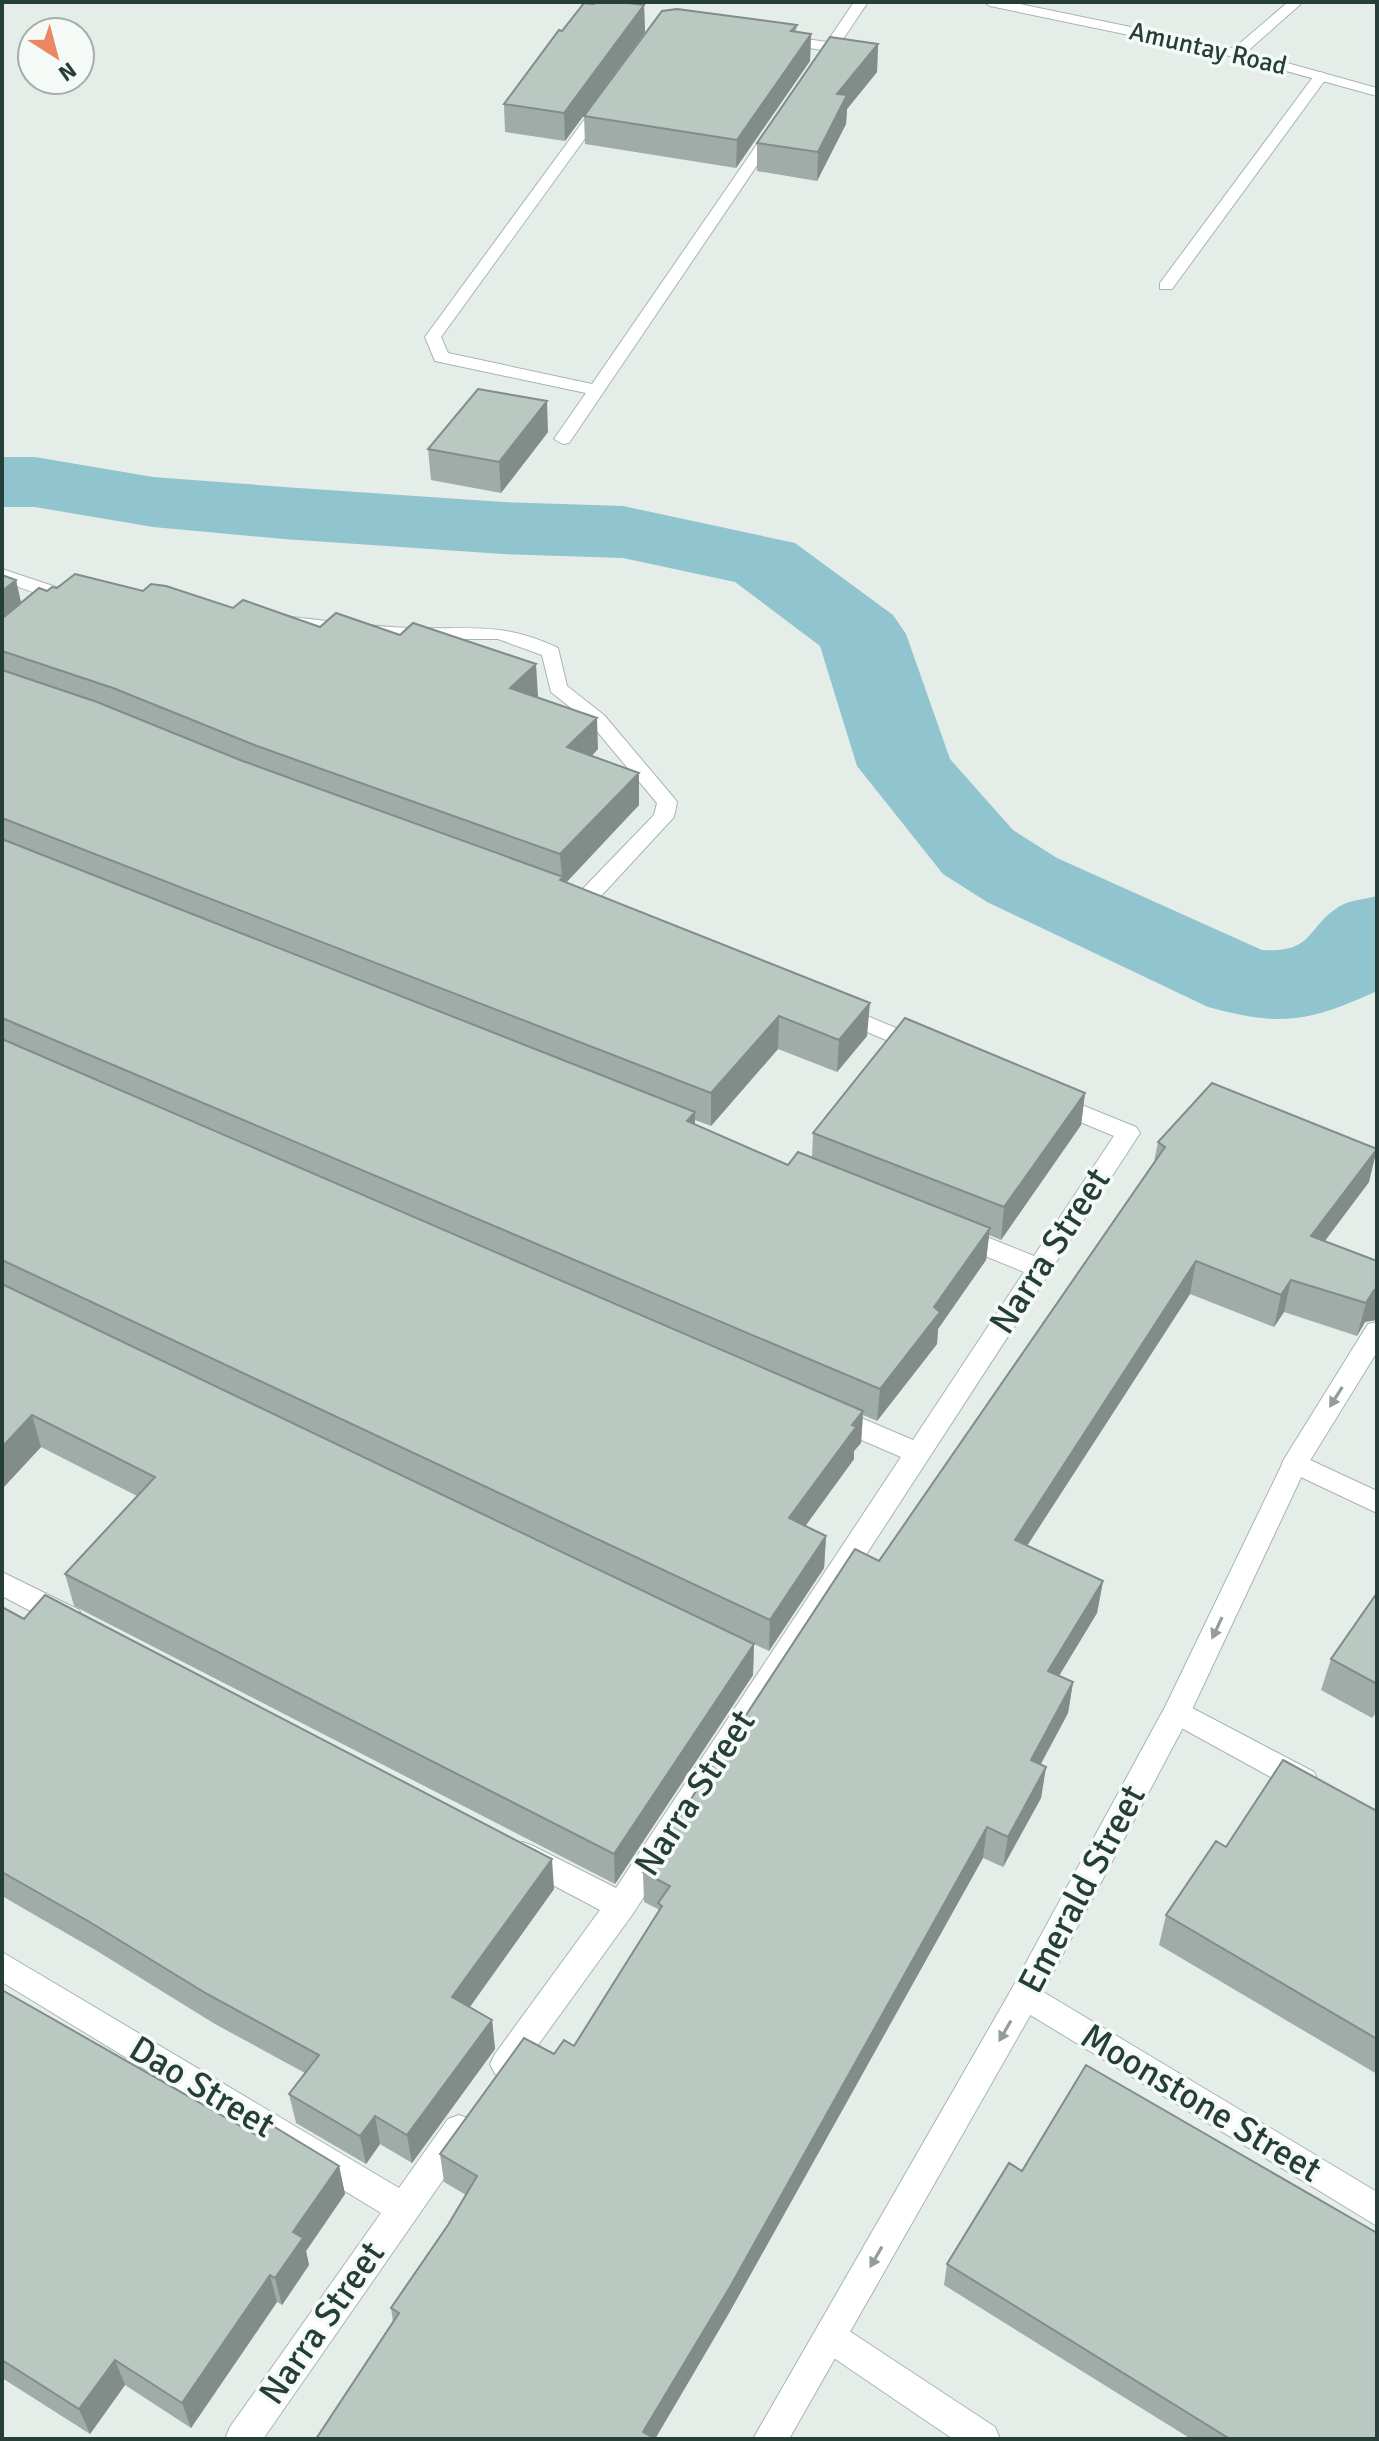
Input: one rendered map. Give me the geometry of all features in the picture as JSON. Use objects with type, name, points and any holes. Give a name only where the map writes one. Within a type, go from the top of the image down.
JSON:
[{"type":"street","points":[[813,73],[861,2]]},
{"type":"street","name":"Amuntay Road","points":[[990,2],[1237,53],[1377,92]]},
{"type":"street","points":[[1237,53],[1296,2]]},
{"type":"street","points":[[759,36],[831,47]]},
{"type":"street","points":[[1166,286],[1321,76]]},
{"type":"street","points":[[597,390],[441,357],[433,337],[609,95]]},
{"type":"street","points":[[563,439],[786,113]]},
{"type":"street","points":[[2,575],[60,594],[104,600]]},
{"type":"street","points":[[37,613],[60,594]]},
{"type":"street","points":[[266,620],[413,634],[499,631],[525,638],[551,652],[558,688],[597,719],[667,802],[664,817],[581,904]]},
{"type":"street","points":[[811,1000],[941,1055]]},
{"type":"street","name":"Narra Street","points":[[493,2082],[621,1906],[1128,1133],[1027,1091]]},
{"type":"street","points":[[936,1227],[1039,1268]]},
{"type":"street","name":"Emerald Street","points":[[770,2439],[1025,1995],[1177,1712],[1295,1463],[1377,1331]]},
{"type":"street","points":[[815,1409],[917,1453]]},
{"type":"street","points":[[1295,1463],[1377,1503]]},
{"type":"street","points":[[2,1583],[86,1627]]},
{"type":"street","points":[[746,1656],[775,1670]]},
{"type":"street","points":[[1177,1712],[1324,1792]]},
{"type":"street","points":[[494,1840],[621,1906]]},
{"type":"street","name":"Dao Street","points":[[2,1966],[402,2208]]},
{"type":"street","name":"Moonstone Street","points":[[1025,1995],[1377,2210]]},
{"type":"street","name":"Narra Street","points":[[242,2439],[475,2107]]},
{"type":"street","points":[[831,2336],[983,2439]]},
{"type":"building","points":[[584,3],[644,5],[564,113],[504,104],[559,30],[562,31]]},
{"type":"building","points":[[677,9],[797,25],[791,31],[811,34],[737,140],[584,116],[662,11]]},
{"type":"building","points":[[830,37],[878,44],[837,94],[847,95],[818,152],[757,143]]},
{"type":"building","points":[[478,389],[547,401],[499,462],[428,449]]},
{"type":"building","points":[[75,574],[143,591],[151,584],[166,586],[233,608],[243,600],[320,627],[336,613],[400,635],[413,623],[536,664],[510,688],[597,718],[567,747],[639,773],[560,854],[257,746],[113,688],[2,651],[2,617],[39,588],[47,591],[57,588]]},
{"type":"building","points":[[2,575],[16,580],[2,591]]},
{"type":"building","points":[[2,670],[97,702],[240,760],[563,877],[560,880],[870,1003],[839,1040],[779,1016],[711,1093],[2,818]]},
{"type":"building","points":[[2,839],[695,1112],[687,1121],[788,1165],[798,1152],[990,1228],[934,1307],[940,1312],[880,1389],[2,1018]]},
{"type":"building","points":[[905,1018],[1085,1093],[1004,1207],[813,1133]]},
{"type":"building","points":[[2,1039],[863,1411],[852,1425],[856,1427],[789,1518],[826,1536],[770,1620],[2,1260]]},
{"type":"building","points":[[1212,1083],[1377,1149],[1311,1236],[1377,1261],[1377,1289],[1366,1303],[1291,1280],[1281,1295],[1196,1261],[1015,1540],[1103,1581],[1048,1671],[1073,1682],[1031,1760],[1046,1767],[1008,1837],[987,1827],[730,2287],[643,2432],[655,2439],[316,2439],[399,2313],[391,2308],[448,2225],[477,2176],[440,2154],[524,2038],[554,2054],[564,2040],[574,2046],[662,1906],[658,1903],[670,1886],[643,1872],[855,1549],[879,1561],[1165,1147],[1158,1142]]},
{"type":"building","points":[[2,1284],[754,1644],[614,1854],[65,1574],[155,1477],[32,1415],[2,1447]]},
{"type":"building","points":[[1377,1593],[1377,1684],[1331,1659]]},
{"type":"building","points":[[45,1595],[552,1859],[452,1997],[492,2020],[407,2135],[375,2116],[360,2136],[289,2094],[319,2055],[207,1994],[2,1872],[2,1607],[24,1619]]},
{"type":"building","points":[[1283,1760],[1377,1811],[1377,2039],[1166,1915],[1216,1841],[1226,1847]]},
{"type":"building","points":[[2,1990],[258,2136],[268,2123],[339,2166],[293,2232],[303,2238],[275,2278],[270,2275],[182,2403],[115,2360],[79,2409],[2,2360]]},
{"type":"building","points":[[1086,2065],[1377,2233],[1377,2439],[1230,2439],[947,2264],[1009,2163],[1022,2171]]},
{"type":"waterway","points":[[2,482],[35,482],[153,502],[284,513],[503,528],[623,532],[764,562],[861,634],[905,766],[978,852],[1022,880],[1245,983],[1294,986],[1340,967],[1377,929]]}]
